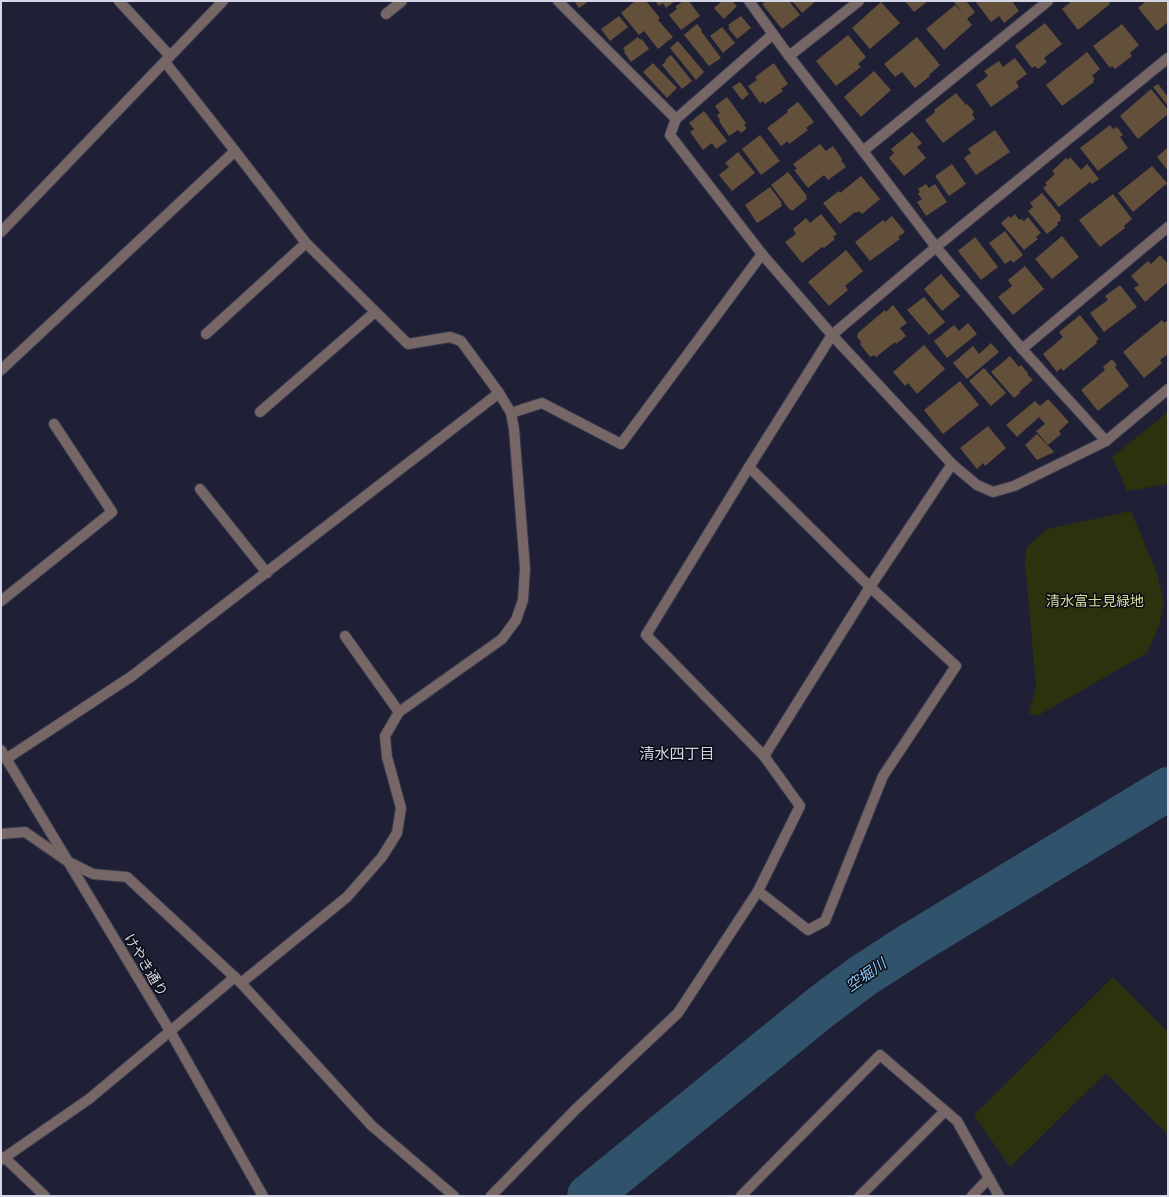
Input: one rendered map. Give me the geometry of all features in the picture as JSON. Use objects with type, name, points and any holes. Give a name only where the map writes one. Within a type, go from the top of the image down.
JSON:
[{"type":"street","points":[[46,1196],[3,1158],[89,1099],[170,1031],[347,897],[382,857],[397,833],[401,808],[387,757],[385,736],[399,712],[502,639],[516,620],[523,600],[525,568],[514,429],[511,413],[499,393],[461,342],[450,337],[408,344],[306,243],[167,59],[119,1]]},
{"type":"street","points":[[1,232],[224,1]]},
{"type":"street","points":[[386,14],[402,1]]},
{"type":"street","points":[[558,1],[676,119]]},
{"type":"street","points":[[749,1],[789,56],[936,247],[1022,349],[1106,441]]},
{"type":"street","points":[[789,56],[859,1]]},
{"type":"street","points":[[863,151],[1048,1]]},
{"type":"street","points":[[773,34],[676,119],[670,135],[762,254],[832,335],[952,464],[977,484],[993,492],[1014,486],[1106,441],[1168,389]]},
{"type":"street","points":[[491,1196],[575,1110],[678,1013],[758,892],[800,806],[764,756],[646,635],[832,335],[936,247],[1168,58]]},
{"type":"street","points":[[1,370],[235,151]]},
{"type":"street","points":[[1022,349],[1168,228]]},
{"type":"street","points":[[206,334],[306,243]]},
{"type":"street","points":[[511,413],[542,403],[621,444],[762,254]]},
{"type":"street","points":[[260,412],[375,312]]},
{"type":"street","points":[[6,759],[132,676],[499,393]]},
{"type":"street","points":[[1,601],[112,512],[54,424]]},
{"type":"street","points":[[764,756],[870,587],[952,464]]},
{"type":"street","points":[[749,467],[870,587],[956,666],[883,776],[825,921],[808,930],[758,892]]},
{"type":"street","points":[[200,489],[267,573]]},
{"type":"street","points":[[345,636],[399,712]]},
{"type":"street","name":"けやき通り","points":[[1,750],[170,1031],[263,1196]]},
{"type":"street","points":[[1,834],[25,832],[67,861],[93,874],[127,877],[238,980],[372,1126],[454,1196]]},
{"type":"street","points":[[741,1196],[880,1055],[957,1121],[999,1196]]},
{"type":"street","points":[[860,1196],[945,1111]]},
{"type":"street","points":[[972,1196],[989,1178]]},
{"type":"green space","points":[[1168,412],[1168,484],[1127,491],[1112,457]]},
{"type":"green space","name":"清水富士見緑地","points":[[1131,511],[1157,573],[1164,603],[1159,626],[1147,653],[1037,716],[1029,713],[1036,686],[1025,562],[1027,547],[1047,529]]},
{"type":"green space","points":[[1113,977],[1168,1032],[1168,1135],[1106,1073],[1010,1167],[974,1115]]},
{"type":"building","points":[[574,1],[589,1],[579,8]]},
{"type":"building","points":[[635,1],[646,1],[660,18],[658,20],[673,37],[658,49],[644,31],[639,35],[621,13]]},
{"type":"building","points":[[655,1],[675,1],[666,8],[663,3],[659,6]]},
{"type":"building","points":[[683,1],[689,1],[700,16],[681,30],[669,15],[677,9],[675,7]]},
{"type":"building","points":[[722,1],[732,1],[737,6],[724,19],[714,8]]},
{"type":"building","points":[[766,1],[789,1],[800,15],[782,29],[762,4]]},
{"type":"building","points":[[792,1],[816,1],[802,13]]},
{"type":"building","points":[[905,1],[928,1],[914,12]]},
{"type":"building","points":[[953,1],[966,1],[975,12],[967,19],[972,25],[944,50],[926,29],[955,5],[963,13]]},
{"type":"building","points":[[975,1],[1012,1],[1019,11],[1004,23],[999,16],[991,22]]},
{"type":"building","points":[[1072,1],[1108,1],[1110,4],[1078,30],[1062,9]]},
{"type":"building","points":[[1146,1],[1168,1],[1168,22],[1157,31],[1138,8]]},
{"type":"building","points":[[881,2],[900,23],[870,49],[852,28]]},
{"type":"building","points":[[619,16],[628,27],[610,41],[601,29]]},
{"type":"building","points":[[741,16],[751,28],[737,39],[728,28],[730,27],[728,25]]},
{"type":"building","points":[[1045,23],[1062,44],[1044,58],[1047,62],[1038,69],[1035,66],[1032,68],[1015,46]]},
{"type":"building","points":[[697,24],[721,58],[709,66],[684,35]]},
{"type":"building","points":[[1122,24],[1139,45],[1130,53],[1132,56],[1115,69],[1112,66],[1110,68],[1093,46]]},
{"type":"building","points":[[722,27],[735,43],[723,53],[710,36]]},
{"type":"building","points":[[848,35],[866,57],[858,64],[861,67],[836,86],[816,61]]},
{"type":"building","points":[[638,37],[640,40],[642,39],[649,49],[631,62],[623,48]]},
{"type":"building","points":[[917,37],[940,65],[929,75],[930,76],[915,88],[902,72],[895,77],[884,64]]},
{"type":"building","points":[[678,41],[704,72],[696,80],[670,48]]},
{"type":"building","points":[[1087,52],[1100,69],[1092,76],[1095,79],[1093,80],[1094,82],[1062,106],[1046,85]]},
{"type":"building","points":[[671,55],[692,81],[682,89],[662,65]]},
{"type":"building","points":[[1015,58],[1027,74],[1016,82],[1019,87],[991,107],[976,85],[988,76],[984,71],[999,61],[1003,67]]},
{"type":"building","points":[[653,63],[677,88],[667,98],[643,72]]},
{"type":"building","points":[[774,63],[788,84],[781,89],[783,91],[765,104],[763,101],[760,103],[748,86],[757,80],[755,77]]},
{"type":"building","points":[[874,71],[891,90],[861,117],[844,97]]},
{"type":"building","points":[[740,82],[749,94],[742,100],[732,87]]},
{"type":"building","points":[[1158,84],[1168,97],[1168,106],[1153,87]]},
{"type":"building","points":[[1151,89],[1168,110],[1168,114],[1138,139],[1120,116]]},
{"type":"building","points":[[956,93],[974,112],[972,114],[975,119],[943,143],[925,120],[935,112],[934,110]]},
{"type":"building","points":[[727,97],[746,123],[744,125],[747,128],[741,133],[738,130],[729,136],[719,121],[720,120],[717,115],[720,113],[715,106]]},
{"type":"building","points":[[798,102],[814,122],[806,128],[808,130],[789,144],[788,141],[781,146],[767,128],[788,112],[787,110]]},
{"type":"building","points":[[704,111],[727,141],[716,149],[712,143],[703,150],[690,132],[694,129],[689,123]]},
{"type":"building","points":[[1110,125],[1113,129],[1117,127],[1123,135],[1120,137],[1128,148],[1098,171],[1080,148]]},
{"type":"building","points":[[995,130],[1010,152],[976,175],[964,158],[971,153],[968,149]]},
{"type":"building","points":[[912,132],[922,143],[917,147],[926,158],[904,176],[889,158],[894,153],[891,149]]},
{"type":"building","points":[[760,135],[780,161],[761,175],[742,149]]},
{"type":"building","points":[[820,144],[826,151],[833,146],[846,167],[828,180],[824,175],[808,188],[794,170],[797,169],[793,164]]},
{"type":"building","points":[[1168,147],[1168,171],[1157,157]]},
{"type":"building","points":[[738,152],[755,173],[732,191],[719,175],[729,167],[725,163]]},
{"type":"building","points":[[1070,157],[1081,170],[1087,164],[1099,179],[1092,184],[1090,182],[1059,207],[1043,188],[1047,185],[1045,183],[1055,174],[1052,171],[1066,158],[1068,160]]},
{"type":"building","points":[[952,164],[966,184],[949,196],[935,176]]},
{"type":"building","points":[[1152,166],[1168,183],[1168,187],[1166,184],[1133,212],[1118,193]]},
{"type":"building","points":[[788,172],[807,196],[807,199],[792,211],[771,185]]},
{"type":"building","points":[[861,176],[880,199],[862,214],[859,211],[856,213],[855,212],[840,224],[823,203],[839,191],[840,193]]},
{"type":"building","points":[[926,184],[929,188],[935,184],[947,202],[926,216],[917,202],[922,199],[918,194],[920,192],[918,189]]},
{"type":"building","points":[[770,187],[782,203],[782,206],[757,223],[745,205]]},
{"type":"building","points":[[1042,193],[1061,216],[1061,220],[1057,223],[1058,225],[1047,234],[1028,211],[1033,207],[1030,203]]},
{"type":"building","points":[[1113,194],[1132,219],[1124,226],[1125,228],[1100,247],[1079,220]]},
{"type":"building","points":[[821,214],[837,234],[833,237],[835,239],[802,263],[785,242],[796,234],[793,229],[806,218],[810,223]]},
{"type":"building","points":[[1015,214],[1019,220],[1021,219],[1024,221],[1028,217],[1041,233],[1036,237],[1038,239],[1024,250],[1001,223],[1009,216],[1011,218]]},
{"type":"building","points":[[892,216],[905,232],[898,237],[900,239],[870,261],[855,242],[883,220],[885,222]]},
{"type":"building","points":[[1005,231],[1023,255],[1013,263],[1011,260],[1005,264],[989,243]]},
{"type":"building","points":[[1062,236],[1079,257],[1052,279],[1035,259]]},
{"type":"building","points":[[975,237],[998,267],[981,280],[958,251]]},
{"type":"building","points":[[846,250],[863,271],[845,286],[848,290],[829,306],[808,282]]},
{"type":"building","points":[[1160,255],[1168,264],[1168,282],[1145,302],[1134,288],[1139,285],[1131,276],[1148,261],[1151,264]]},
{"type":"building","points":[[1025,266],[1044,289],[1013,315],[998,297],[1012,286],[1008,280]]},
{"type":"building","points":[[941,274],[960,296],[942,311],[924,289]]},
{"type":"building","points":[[1120,285],[1137,307],[1104,332],[1090,313],[1108,300],[1105,296]]},
{"type":"building","points":[[924,297],[945,322],[929,335],[907,310]]},
{"type":"building","points":[[893,305],[907,323],[900,328],[906,336],[896,344],[895,342],[876,357],[874,355],[870,357],[860,344],[861,342],[857,337],[858,333]]},
{"type":"building","points":[[1080,315],[1099,339],[1096,341],[1097,343],[1063,371],[1061,368],[1057,372],[1043,354],[1063,337],[1059,332]]},
{"type":"building","points":[[1162,320],[1164,323],[1168,320],[1168,354],[1160,360],[1162,363],[1144,378],[1123,352]]},
{"type":"building","points":[[968,323],[977,334],[947,358],[934,341],[954,325],[959,331]]},
{"type":"building","points":[[991,343],[999,352],[967,379],[953,363],[973,346],[979,354]]},
{"type":"building","points":[[924,345],[945,369],[917,394],[908,383],[905,386],[893,372]]},
{"type":"building","points":[[1010,356],[1019,367],[1021,365],[1033,380],[1014,398],[991,372]]},
{"type":"building","points":[[1112,359],[1117,365],[1115,367],[1129,386],[1098,411],[1081,390],[1105,370],[1103,367]]},
{"type":"building","points":[[984,368],[1006,393],[991,406],[969,381]]},
{"type":"building","points":[[960,381],[979,405],[943,434],[924,410]]},
{"type":"building","points":[[1048,399],[1069,422],[1059,431],[1061,434],[1048,445],[1036,431],[1045,424],[1039,417],[1017,437],[1006,425],[1035,401],[1040,406]]},
{"type":"building","points":[[988,426],[1006,448],[985,466],[983,463],[977,469],[960,448]]},
{"type":"building","points":[[1037,434],[1054,452],[1037,460],[1025,445]]},
{"type":"waterway","name":"空堀川","points":[[589,1196],[821,1007],[864,975],[912,944],[1168,789]]},
{"type":"district","name":"清水四丁目","points":[[677,754]]}]
